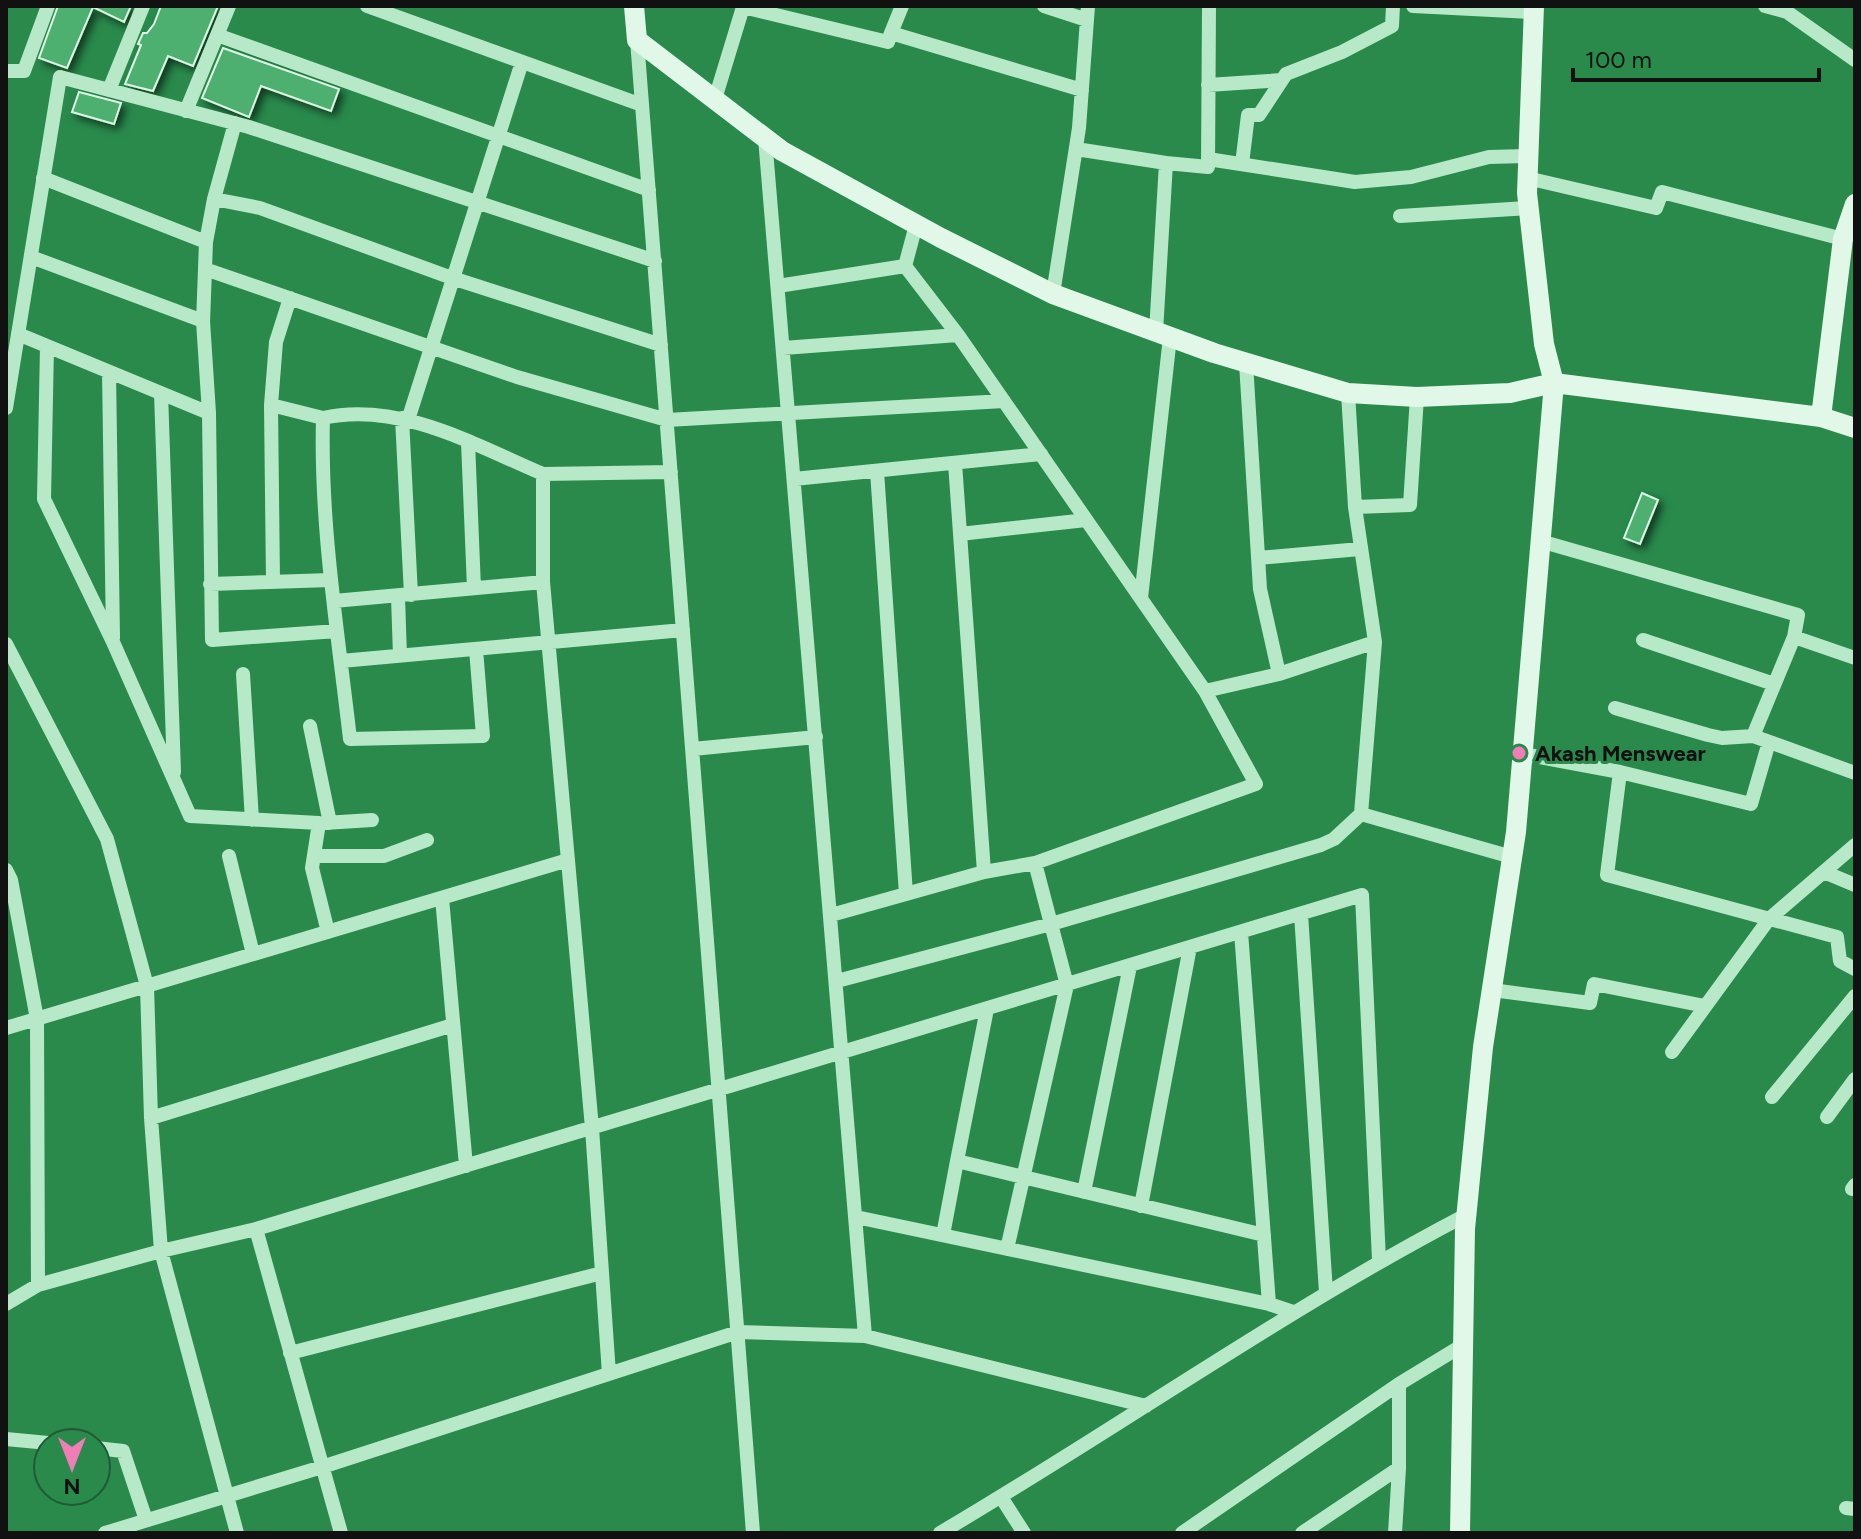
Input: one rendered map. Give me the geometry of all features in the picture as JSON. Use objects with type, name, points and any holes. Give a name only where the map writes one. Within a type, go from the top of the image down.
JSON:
[{"type":"street","points":[[6,71],[24,71],[48,6]]},
{"type":"street","points":[[109,90],[143,6]]},
{"type":"street","points":[[186,111],[229,6]]},
{"type":"street","points":[[367,6],[642,105]]},
{"type":"street","points":[[634,6],[753,1533]]},
{"type":"street","points":[[715,99],[743,7],[798,13],[888,42],[902,6]]},
{"type":"street","points":[[1044,6],[1087,13],[1076,149],[1053,294]]},
{"type":"street","points":[[1076,149],[1208,167],[1209,6]]},
{"type":"street","points":[[1242,164],[1248,115],[1259,115],[1286,74],[1342,52],[1392,26],[1393,6]]},
{"type":"street","points":[[1413,6],[1534,9],[1528,208],[1544,344],[1554,383],[1523,754],[1512,857],[1483,1047],[1466,1215],[1460,1533]]},
{"type":"street","points":[[1765,6],[1787,12],[1855,60]]},
{"type":"street","points":[[891,33],[1082,90]]},
{"type":"street","points":[[217,35],[649,190]]},
{"type":"street","points":[[637,40],[782,151],[916,225],[1053,294],[1246,363],[1348,393],[1417,397],[1510,393],[1554,383],[1821,417],[1855,428]]},
{"type":"street","points":[[400,656],[404,596],[405,419],[479,203],[522,62]]},
{"type":"street","points":[[6,408],[60,77],[235,123],[655,261]]},
{"type":"street","points":[[1208,85],[1282,80]]},
{"type":"street","points":[[235,123],[214,199],[206,242],[203,323],[209,413],[212,640],[337,631]]},
{"type":"street","points":[[765,138],[865,1336]]},
{"type":"street","points":[[1208,159],[1355,182],[1411,177],[1489,157],[1528,156]]},
{"type":"street","points":[[1141,598],[1163,335],[1166,163]]},
{"type":"street","points":[[43,178],[206,242]]},
{"type":"street","points":[[1527,178],[1656,208],[1662,192],[1843,239]]},
{"type":"street","points":[[214,199],[260,208],[452,278],[661,345]]},
{"type":"street","points":[[1821,417],[1843,239],[1855,204]]},
{"type":"street","points":[[1400,216],[1528,208]]},
{"type":"street","points":[[905,266],[916,225]]},
{"type":"street","points":[[31,257],[203,323]]},
{"type":"street","points":[[778,286],[905,266]]},
{"type":"street","points":[[831,915],[984,872],[1035,863],[1256,784],[1205,691],[958,335],[905,266]]},
{"type":"street","points":[[205,269],[517,377],[667,420],[1004,401]]},
{"type":"street","points":[[273,582],[271,405],[276,342],[290,298]]},
{"type":"street","points":[[18,334],[209,413]]},
{"type":"street","points":[[783,348],[958,335]]},
{"type":"street","points":[[47,346],[44,499],[113,642],[190,816],[324,823],[372,820]]},
{"type":"street","points":[[1246,363],[1260,589],[1279,674]]},
{"type":"street","points":[[109,372],[113,642]]},
{"type":"street","points":[[161,393],[174,781]]},
{"type":"street","points":[[837,981],[1051,924],[1326,844],[1361,814],[1375,642],[1355,507],[1348,393]]},
{"type":"street","points":[[1355,507],[1410,505],[1417,397]]},
{"type":"street","points":[[271,405],[323,418],[345,413],[405,419],[543,474],[671,472]]},
{"type":"street","points":[[323,418],[322,465],[331,580],[350,739],[483,736],[476,649]]},
{"type":"street","points":[[468,442],[474,588]]},
{"type":"street","points":[[794,479],[1041,454]]},
{"type":"street","points":[[955,463],[984,872]]},
{"type":"street","points":[[877,471],[906,894]]},
{"type":"street","points":[[543,474],[543,582],[592,1128],[609,1374]]},
{"type":"street","points":[[960,534],[1086,520]]},
{"type":"street","points":[[1540,541],[1798,615],[1794,637],[1753,736]]},
{"type":"street","points":[[1258,558],[1360,549]]},
{"type":"street","points":[[210,584],[331,580]]},
{"type":"street","points":[[334,601],[543,582]]},
{"type":"street","points":[[341,661],[683,630]]},
{"type":"street","points":[[1794,637],[1855,658]]},
{"type":"street","points":[[1643,640],[1774,684]]},
{"type":"street","points":[[1205,691],[1279,674],[1375,642]]},
{"type":"street","points":[[6,644],[107,839],[147,986],[151,1118],[161,1251],[237,1533]]},
{"type":"street","points":[[243,674],[252,820]]},
{"type":"street","points":[[1615,708],[1722,738],[1753,736],[1855,773]]},
{"type":"street","points":[[310,726],[324,823],[312,868],[328,932]]},
{"type":"street","points":[[693,749],[816,737]]},
{"type":"street","points":[[1523,754],[1620,772],[1751,804],[1769,742]]},
{"type":"street","points":[[1620,772],[1607,875],[1837,937],[1840,961],[1855,969]]},
{"type":"street","points":[[1361,814],[1512,857]]},
{"type":"street","points":[[314,856],[384,856],[427,840]]},
{"type":"street","points":[[1672,1052],[1769,919],[1855,845]]},
{"type":"street","points":[[229,856],[253,954]]},
{"type":"street","points":[[6,1028],[568,860]]},
{"type":"street","points":[[1007,1249],[1067,985],[1035,863]]},
{"type":"street","points":[[6,870],[11,880],[37,1019],[38,1285]]},
{"type":"street","points":[[1824,872],[1855,885]]},
{"type":"street","points":[[6,1304],[38,1285],[256,1229],[1362,895],[1379,1260]]},
{"type":"street","points":[[442,898],[466,1166]]},
{"type":"street","points":[[1301,914],[1326,1292]]},
{"type":"street","points":[[1241,932],[1269,1304]]},
{"type":"street","points":[[1141,1206],[1190,947]]},
{"type":"street","points":[[1084,1192],[1130,966]]},
{"type":"street","points":[[1492,990],[1590,1003],[1594,984],[1705,1006]]},
{"type":"street","points":[[1772,1097],[1855,996]]},
{"type":"street","points":[[943,1235],[987,1009]]},
{"type":"street","points":[[151,1118],[453,1025]]},
{"type":"street","points":[[1827,1117],[1855,1079]]},
{"type":"street","points":[[957,1161],[1264,1235]]},
{"type":"street","points":[[940,1533],[1326,1292],[1379,1260],[1466,1215]]},
{"type":"street","points":[[856,1217],[1269,1304],[1293,1312]]},
{"type":"street","points":[[256,1229],[341,1533]]},
{"type":"street","points":[[290,1353],[602,1273]]},
{"type":"street","points":[[105,1533],[322,1467],[738,1332],[865,1336],[1146,1406]]},
{"type":"street","points":[[1182,1533],[1399,1384],[1463,1345]]},
{"type":"street","points":[[1395,1533],[1399,1384]]},
{"type":"street","points":[[6,1439],[32,1441]]},
{"type":"street","points":[[112,1450],[123,1451],[146,1520]]},
{"type":"street","points":[[1302,1533],[1399,1468]]},
{"type":"street","points":[[1001,1497],[1024,1533]]},
{"type":"street","points":[[1329,1533],[1330,1514]]},
{"type":"building","points":[[58,6],[131,6],[124,22],[93,7],[67,68],[39,58]]},
{"type":"building","points":[[161,6],[218,6],[193,66],[168,56],[153,91],[125,84],[143,33],[147,33],[154,24]]},
{"type":"building","points":[[223,48],[339,89],[331,111],[261,86],[249,117],[202,98]]},
{"type":"building","points":[[79,92],[121,103],[114,124],[72,112]]},
{"type":"building","points":[[1642,493],[1658,500],[1640,544],[1624,538]]},
{"type":"place","name":"Akash Menswear","points":[[1519,753]]}]
